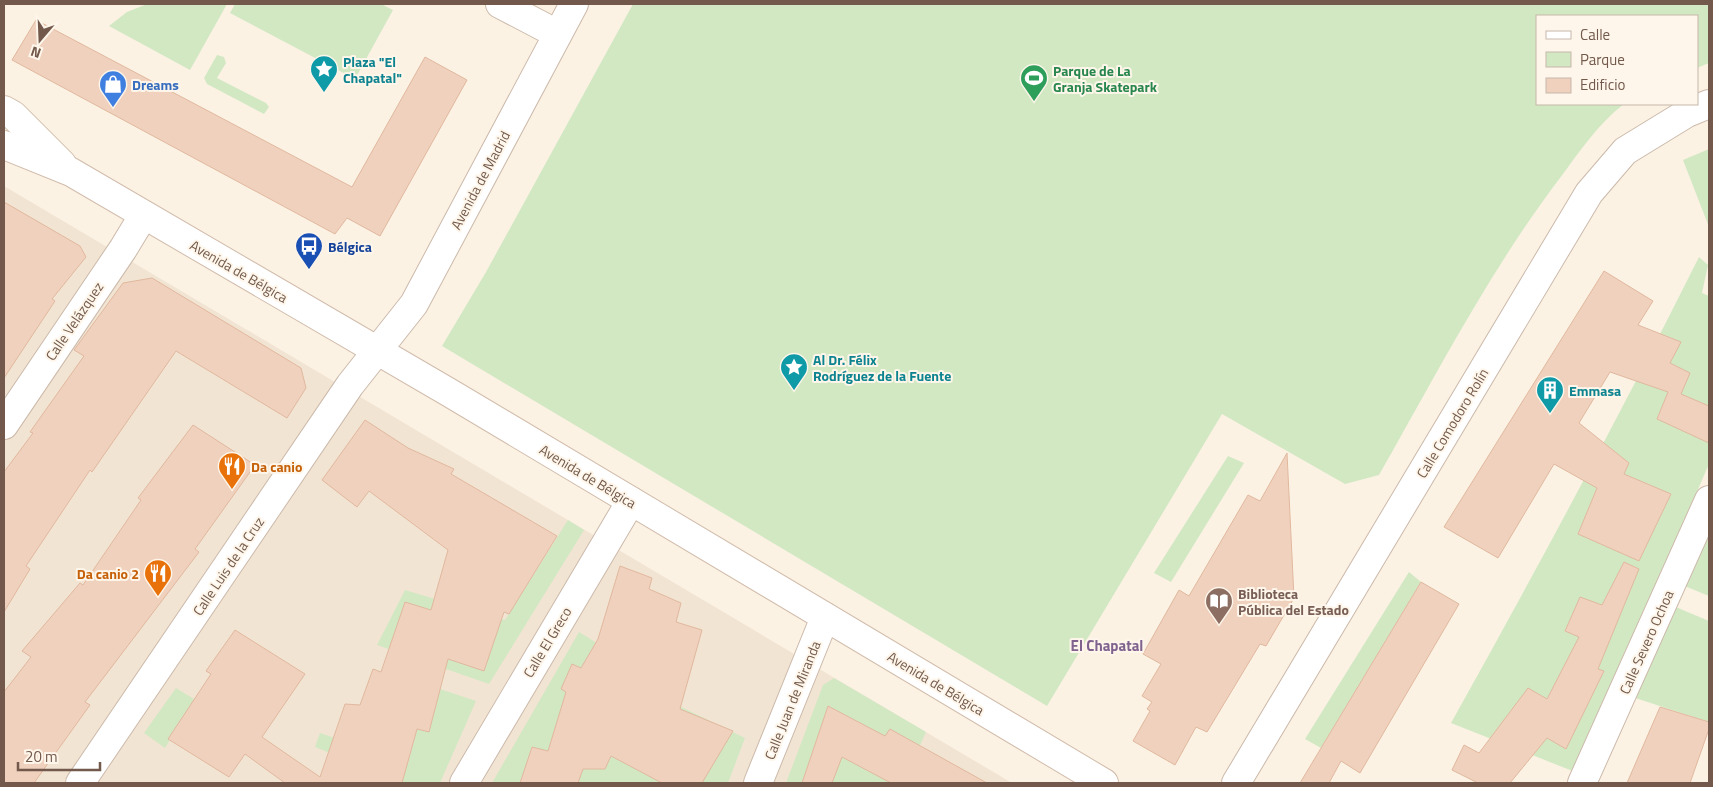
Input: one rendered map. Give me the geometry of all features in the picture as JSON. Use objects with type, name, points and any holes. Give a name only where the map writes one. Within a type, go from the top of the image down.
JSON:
[{"type":"street","points":[[500,4],[544,27]]},
{"type":"street","name":"Avenida de Madrid","points":[[377,350],[404,319],[414,304],[574,4]]},
{"type":"street","name":"Calle Comodoro Rolín","points":[[1236,783],[1589,193],[1625,150],[1687,113],[1709,104]]},
{"type":"street","name":"Avenida de Bélgica","points":[[4,110],[13,115],[71,172]]},
{"type":"street","name":"Avenida de Bélgica","points":[[4,145],[71,172],[143,216],[377,350],[1104,783]]},
{"type":"street","name":"Calle Velázquez","points":[[4,425],[123,249],[143,216]]},
{"type":"street","name":"Calle Luis de la Cruz","points":[[80,783],[350,385],[377,350]]},
{"type":"street","name":"Calle Severo Ochoa","points":[[1582,783],[1709,500]]},
{"type":"street","name":"Calle El Greco","points":[[464,783],[631,501]]},
{"type":"street","name":"Calle Juan de Miranda","points":[[758,783],[825,617]]},
{"type":"shaded area","points":[[4,186],[1012,783],[4,783]]},
{"type":"green space","points":[[147,4],[227,4],[190,70],[109,26],[127,12]]},
{"type":"green space","points":[[235,4],[381,4],[393,10],[355,79],[230,13]]},
{"type":"green space","points":[[633,4],[1709,4],[1709,63],[1698,68],[1698,15],[1536,15],[1536,105],[1623,105],[1606,120],[1582,148],[1510,249],[1379,475],[1345,484],[1222,414],[1047,706],[442,346],[486,272]]},
{"type":"green space","points":[[217,55],[224,57],[226,63],[217,78],[266,103],[269,107],[264,114],[207,84],[204,78]]},
{"type":"green space","points":[[1709,149],[1709,227],[1683,160]]},
{"type":"green space","points":[[1699,257],[1708,265],[1702,293],[1709,296],[1709,464],[1575,772],[1451,723],[1578,492]]},
{"type":"green space","points":[[1228,456],[1244,463],[1171,582],[1154,573]]},
{"type":"green space","points":[[1709,519],[1709,596],[1682,585]]},
{"type":"green space","points":[[568,520],[584,530],[489,684],[377,645],[405,590],[505,620]]},
{"type":"green space","points":[[1409,572],[1421,582],[1321,748],[1305,739]]},
{"type":"green space","points":[[1671,605],[1709,621],[1709,722],[1629,696]]},
{"type":"green space","points":[[579,632],[678,693],[673,703],[745,738],[728,783],[492,783]]},
{"type":"green space","points":[[834,678],[926,732],[903,783],[786,783],[823,685]]},
{"type":"green space","points":[[176,688],[194,699],[165,748],[144,733]]},
{"type":"green space","points":[[440,689],[476,701],[440,783],[400,783],[401,781],[315,747],[320,733],[408,763],[417,729],[429,731]]},
{"type":"building","points":[[36,20],[352,187],[425,57],[467,80],[380,236],[347,218],[335,234],[12,60]]},
{"type":"building","points":[[4,202],[80,246],[86,257],[52,299],[55,301],[4,378]]},
{"type":"building","points":[[1604,271],[1653,301],[1638,325],[1681,342],[1670,363],[1690,373],[1681,394],[1709,406],[1709,443],[1657,419],[1668,392],[1610,372],[1579,423],[1629,463],[1624,474],[1671,494],[1639,561],[1578,534],[1597,488],[1554,464],[1498,558],[1444,527]]},
{"type":"building","points":[[152,278],[301,368],[306,388],[287,418],[176,351],[92,472],[90,470],[26,566],[30,569],[4,612],[4,472],[33,433],[30,432],[84,356],[74,350],[123,283]]},
{"type":"building","points":[[365,420],[408,448],[454,469],[451,474],[557,536],[509,614],[504,612],[484,671],[448,659],[429,732],[417,729],[402,783],[285,783],[245,754],[229,777],[168,739],[211,674],[206,671],[235,630],[305,674],[262,737],[320,777],[345,704],[360,705],[373,669],[381,672],[405,602],[431,610],[448,550],[369,491],[357,507],[322,480]]},
{"type":"building","points":[[193,425],[255,465],[195,549],[199,552],[85,702],[90,705],[34,783],[4,783],[4,692],[31,657],[22,651],[80,583],[83,585],[141,500],[138,498]]},
{"type":"building","name":"Biblioteca Pública del Estado","points":[[1287,453],[1294,598],[1266,646],[1260,644],[1207,732],[1196,727],[1175,765],[1133,741],[1150,711],[1147,709],[1152,702],[1142,696],[1161,664],[1143,654],[1179,590],[1189,596],[1248,495],[1260,501]]},
{"type":"building","points":[[1624,562],[1639,569],[1598,669],[1604,671],[1566,749],[1547,738],[1510,783],[1478,783],[1452,770],[1464,745],[1479,753],[1528,688],[1547,699],[1579,637],[1565,631],[1580,597],[1602,605]]},
{"type":"building","points":[[620,566],[652,578],[649,589],[681,603],[676,622],[702,630],[680,709],[733,731],[702,783],[662,783],[611,756],[605,769],[583,769],[578,783],[520,783],[532,747],[548,751],[566,692],[561,689],[572,664],[581,668],[598,639]]},
{"type":"building","points":[[1421,582],[1459,604],[1360,773],[1341,761],[1329,783],[1300,783]]},
{"type":"building","points":[[828,706],[885,736],[890,729],[987,783],[891,783],[842,757],[832,783],[802,783]]},
{"type":"building","points":[[1660,707],[1709,722],[1709,729],[1690,783],[1627,783]]},
{"type":"place","name":"Plaza \"El Chapatal\"","points":[[324,93]]},
{"type":"place","name":"Parque de La Granja Skatepark","points":[[1034,102]]},
{"type":"place","name":"Dreams","points":[[113,108]]},
{"type":"place","name":"Bélgica","points":[[309,270]]},
{"type":"place","name":"Al Dr. Félix Rodríguez de la Fuente","points":[[794,391]]},
{"type":"place","name":"Emmasa","points":[[1550,414]]},
{"type":"place","name":"Da canio","points":[[232,490]]},
{"type":"place","name":"Da canio 2","points":[[158,597]]},
{"type":"place","name":"Biblioteca Pública del Estado","points":[[1219,625]]},
{"type":"district","name":"El Chapatal","points":[[1107,645]]}]
